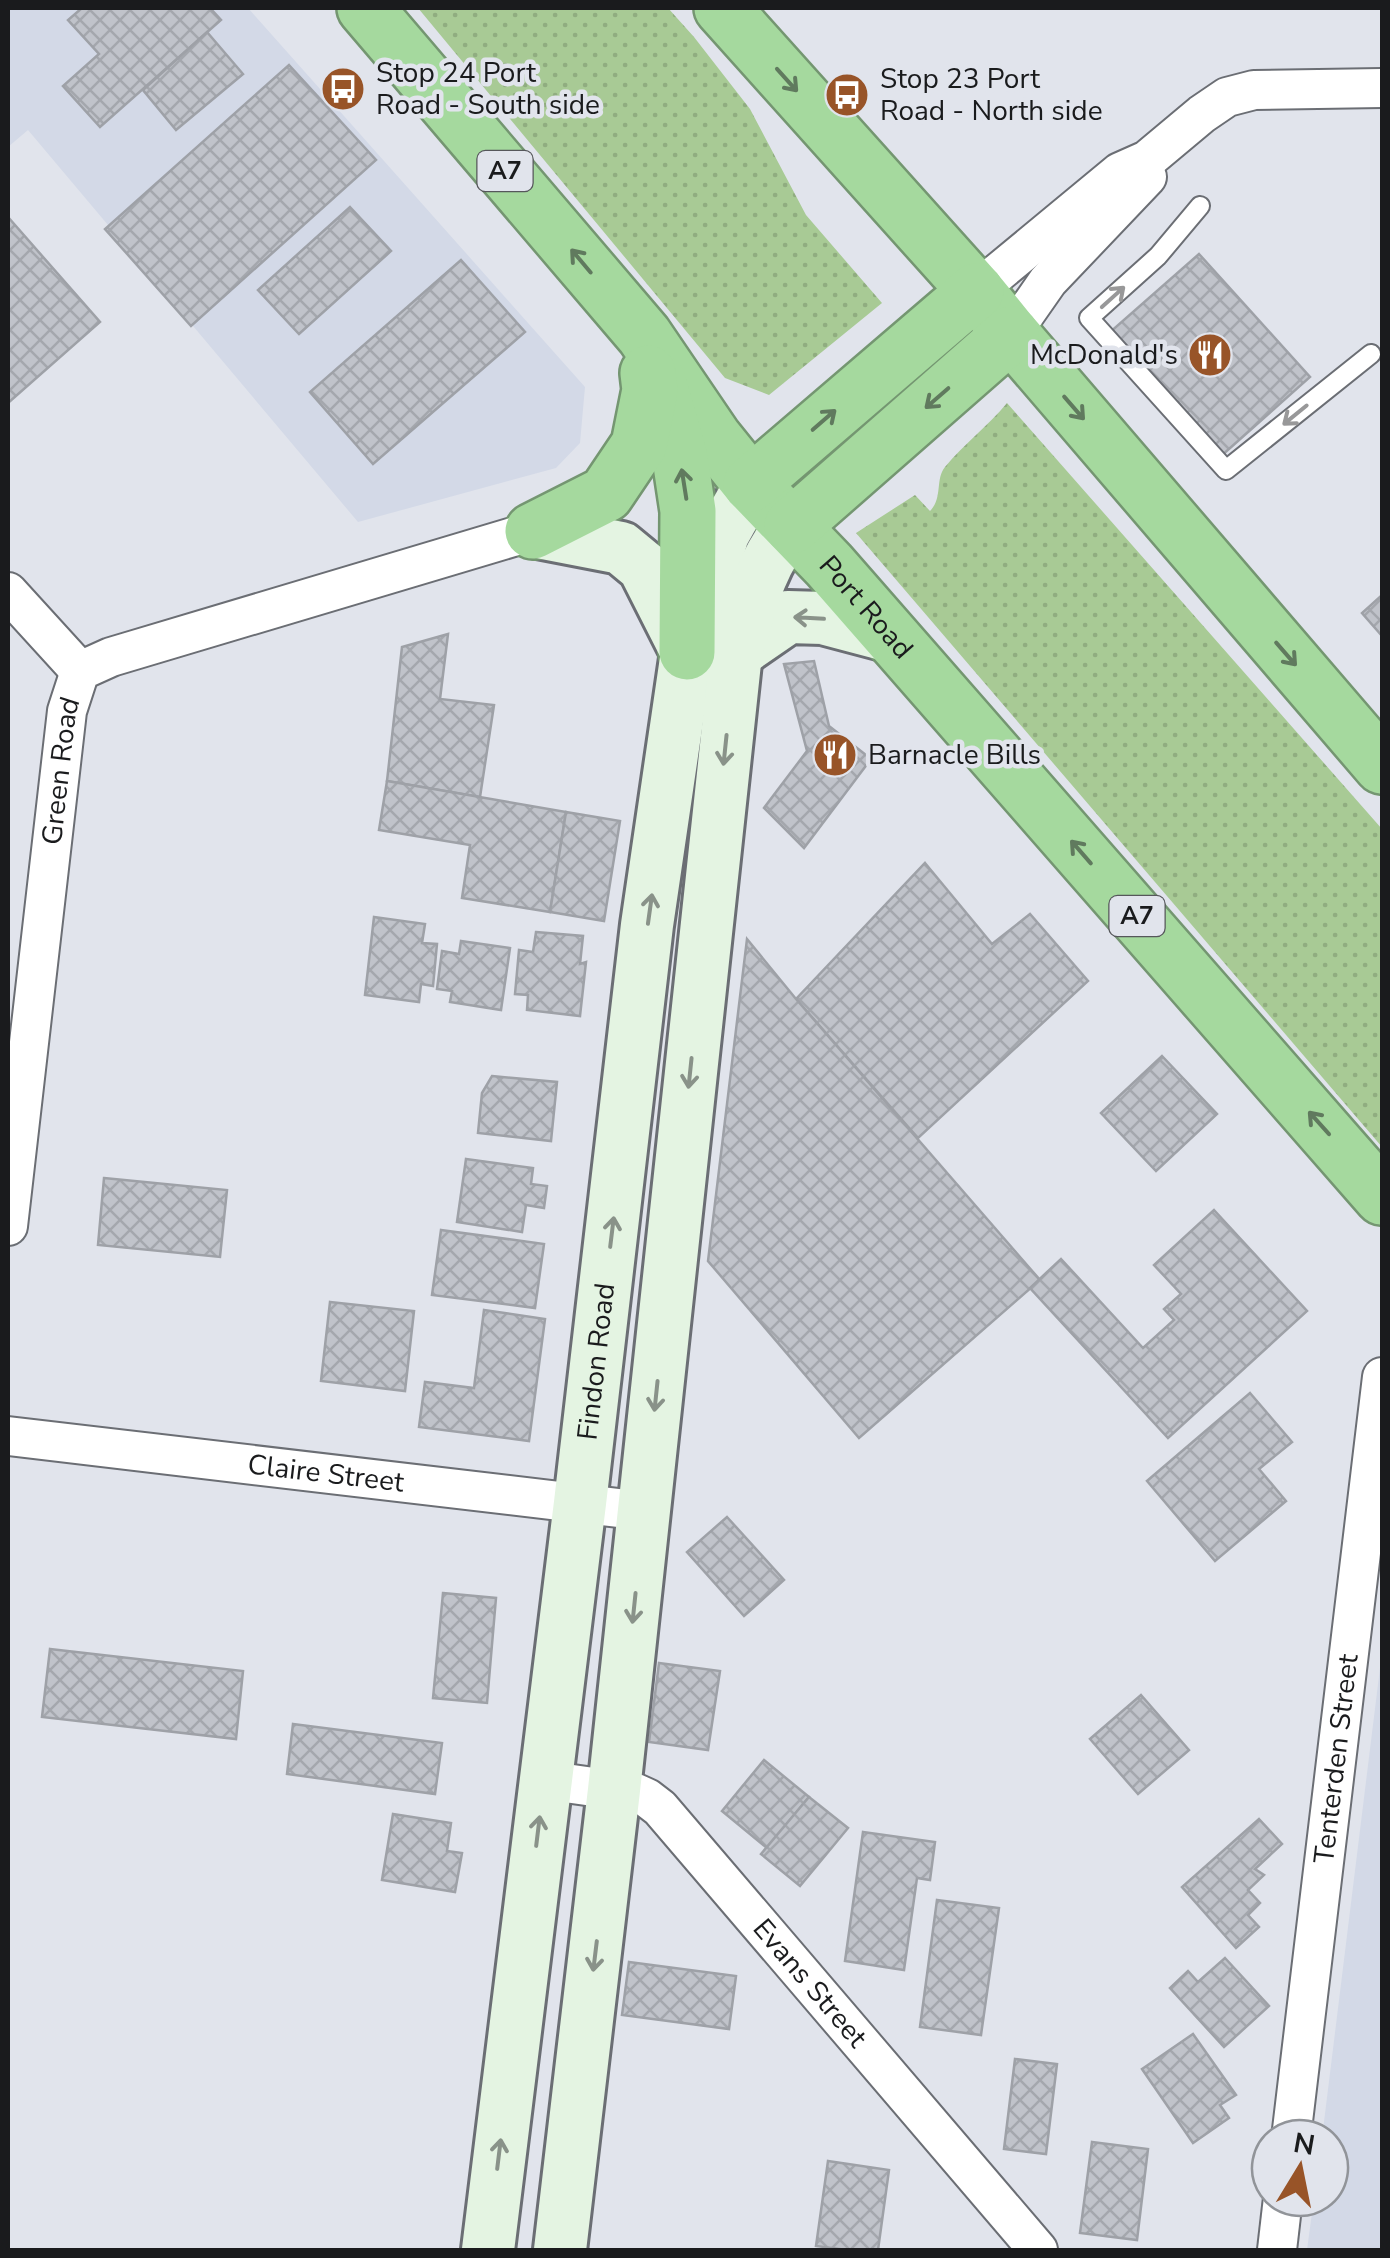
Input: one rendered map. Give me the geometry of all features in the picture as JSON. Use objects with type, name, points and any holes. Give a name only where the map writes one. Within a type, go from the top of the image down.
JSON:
[{"type":"highway","name":"Port Road","points":[[365,8],[644,335],[714,438],[751,484],[891,636],[1382,1196]]},
{"type":"highway","points":[[722,8],[976,291],[1382,766]]},
{"type":"highway","points":[[751,484],[976,291]]},
{"type":"highway","points":[[792,526],[1011,334]]},
{"type":"highway","points":[[533,531],[606,494],[638,445],[650,390],[644,335]]},
{"type":"highway","points":[[644,335],[680,458],[711,652]]},
{"type":"main road","name":"Findon Road","points":[[560,2250],[644,1511],[723,534],[751,484]]},
{"type":"main road","name":"Findon Road","points":[[488,2250],[647,925],[711,652],[792,526]]},
{"type":"main road","points":[[533,531],[621,548],[644,567],[711,652],[788,617],[822,618],[891,636]]},
{"type":"street","points":[[976,291],[1120,172],[1147,160],[1227,97],[1254,90],[1382,88]]},
{"type":"street","points":[[1011,334],[1048,281],[1147,177],[1147,160]]},
{"type":"street","name":"Green Road","points":[[8,1226],[67,711],[80,671],[111,657],[533,531]]},
{"type":"street","points":[[8,592],[80,671]]},
{"type":"street","name":"Tenterden Street","points":[[1292,2118],[1382,1377]]},
{"type":"street","name":"Claire Street","points":[[8,1436],[644,1511]]},
{"type":"street","name":"Evans Street","points":[[544,1780],[614,1790],[646,1798],[660,1808],[1038,2250]]},
{"type":"street","points":[[1277,2250],[1281,2218]]},
{"type":"lane","points":[[1200,206],[1158,256],[1089,318],[1226,470],[1370,354]]},
{"type":"shaded area","points":[[8,8],[248,8],[585,387],[580,443],[556,468],[358,522],[28,130],[8,147]]},
{"type":"shaded area","points":[[1382,1652],[1382,2250],[1307,2250],[1311,2218],[1350,2218],[1350,2118],[1324,2118]]},
{"type":"green space","points":[[418,8],[668,8],[750,109],[806,215],[882,303],[769,395],[725,378]]},
{"type":"green space","points":[[1007,403],[1382,829],[1382,1147],[856,533],[915,495],[930,511],[945,467]]},
{"type":"building","points":[[82,8],[210,8],[221,20],[100,127],[63,86],[99,54],[68,20]]},
{"type":"building","points":[[207,32],[243,74],[176,130],[143,90]]},
{"type":"building","points":[[289,65],[376,160],[191,326],[105,229]]},
{"type":"building","points":[[350,207],[391,251],[299,334],[258,290]]},
{"type":"building","points":[[8,217],[100,322],[8,403]]},
{"type":"building","name":"McDonald's","points":[[1199,254],[1310,377],[1220,457],[1109,333]]},
{"type":"building","points":[[461,260],[525,332],[373,464],[310,392]]},
{"type":"building","points":[[1382,595],[1382,636],[1362,613]]},
{"type":"building","points":[[448,634],[440,699],[494,705],[480,797],[387,781],[402,647]]},
{"type":"building","name":"Barnacle Bills","points":[[814,661],[829,726],[871,759],[804,848],[764,808],[807,751],[784,664]]},
{"type":"building","points":[[387,781],[566,812],[550,912],[462,898],[470,845],[379,830]]},
{"type":"building","points":[[566,812],[620,821],[604,921],[550,912]]},
{"type":"building","points":[[925,863],[992,944],[1030,914],[1088,981],[918,1138],[796,999]]},
{"type":"building","points":[[374,917],[425,924],[422,943],[437,944],[433,986],[421,984],[419,1002],[365,995]]},
{"type":"building","points":[[536,932],[583,936],[580,964],[586,962],[580,1016],[527,1010],[528,995],[515,994],[519,950],[533,952]]},
{"type":"building","points":[[747,939],[1040,1280],[859,1438],[708,1261]]},
{"type":"building","points":[[461,941],[510,948],[501,1010],[450,1002],[452,991],[437,989],[442,951],[459,954]]},
{"type":"building","points":[[1162,1056],[1217,1114],[1156,1171],[1101,1113]]},
{"type":"building","points":[[492,1076],[557,1082],[551,1141],[478,1133],[482,1093]]},
{"type":"building","points":[[466,1159],[533,1168],[531,1184],[547,1186],[544,1208],[526,1205],[522,1232],[457,1222]]},
{"type":"building","points":[[104,1178],[227,1190],[220,1257],[98,1245]]},
{"type":"building","points":[[1214,1210],[1307,1311],[1168,1438],[1030,1288],[1061,1259],[1143,1348],[1174,1320],[1164,1309],[1181,1294],[1154,1265]]},
{"type":"building","points":[[441,1230],[544,1244],[535,1308],[432,1295]]},
{"type":"building","points":[[330,1302],[414,1311],[405,1391],[321,1381]]},
{"type":"building","points":[[484,1310],[545,1319],[529,1441],[419,1427],[425,1382],[474,1388]]},
{"type":"building","points":[[1250,1393],[1292,1442],[1259,1469],[1286,1501],[1215,1561],[1147,1481]]},
{"type":"building","points":[[727,1517],[784,1580],[744,1616],[687,1552]]},
{"type":"building","points":[[443,1593],[496,1598],[487,1703],[433,1698]]},
{"type":"building","points":[[50,1649],[243,1671],[236,1739],[42,1717]]},
{"type":"building","points":[[659,1663],[720,1671],[708,1750],[649,1742]]},
{"type":"building","points":[[1141,1695],[1189,1750],[1138,1794],[1090,1739]]},
{"type":"building","points":[[293,1724],[442,1743],[435,1794],[287,1774]]},
{"type":"building","points":[[764,1760],[809,1797],[767,1848],[722,1811]]},
{"type":"building","points":[[809,1797],[848,1828],[800,1886],[761,1854]]},
{"type":"building","points":[[393,1814],[451,1823],[447,1851],[462,1853],[455,1892],[382,1880]]},
{"type":"building","points":[[1259,1819],[1282,1844],[1255,1869],[1264,1875],[1248,1890],[1260,1903],[1248,1915],[1259,1927],[1236,1948],[1182,1887]]},
{"type":"building","points":[[863,1832],[935,1842],[930,1880],[917,1878],[904,1970],[845,1961]]},
{"type":"building","points":[[937,1900],[999,1908],[981,2035],[920,2027]]},
{"type":"building","points":[[1225,1958],[1269,2006],[1224,2047],[1170,1988],[1188,1971],[1198,1982]]},
{"type":"building","points":[[629,1962],[736,1976],[729,2029],[622,2015]]},
{"type":"building","points":[[1193,2034],[1236,2095],[1220,2105],[1229,2118],[1193,2143],[1142,2069]]},
{"type":"building","points":[[1015,2059],[1057,2064],[1046,2154],[1004,2149]]},
{"type":"building","points":[[1092,2142],[1148,2149],[1137,2240],[1080,2233]]},
{"type":"building","points":[[828,2161],[889,2170],[878,2250],[816,2246]]},
{"type":"place","name":"Stop 24 Port Road - South side","points":[[343,89]]},
{"type":"place","name":"Stop 23 Port Road - North side","points":[[847,95]]},
{"type":"place","name":"McDonald's","points":[[1210,355]]},
{"type":"place","name":"Barnacle Bills","points":[[835,755]]}]
